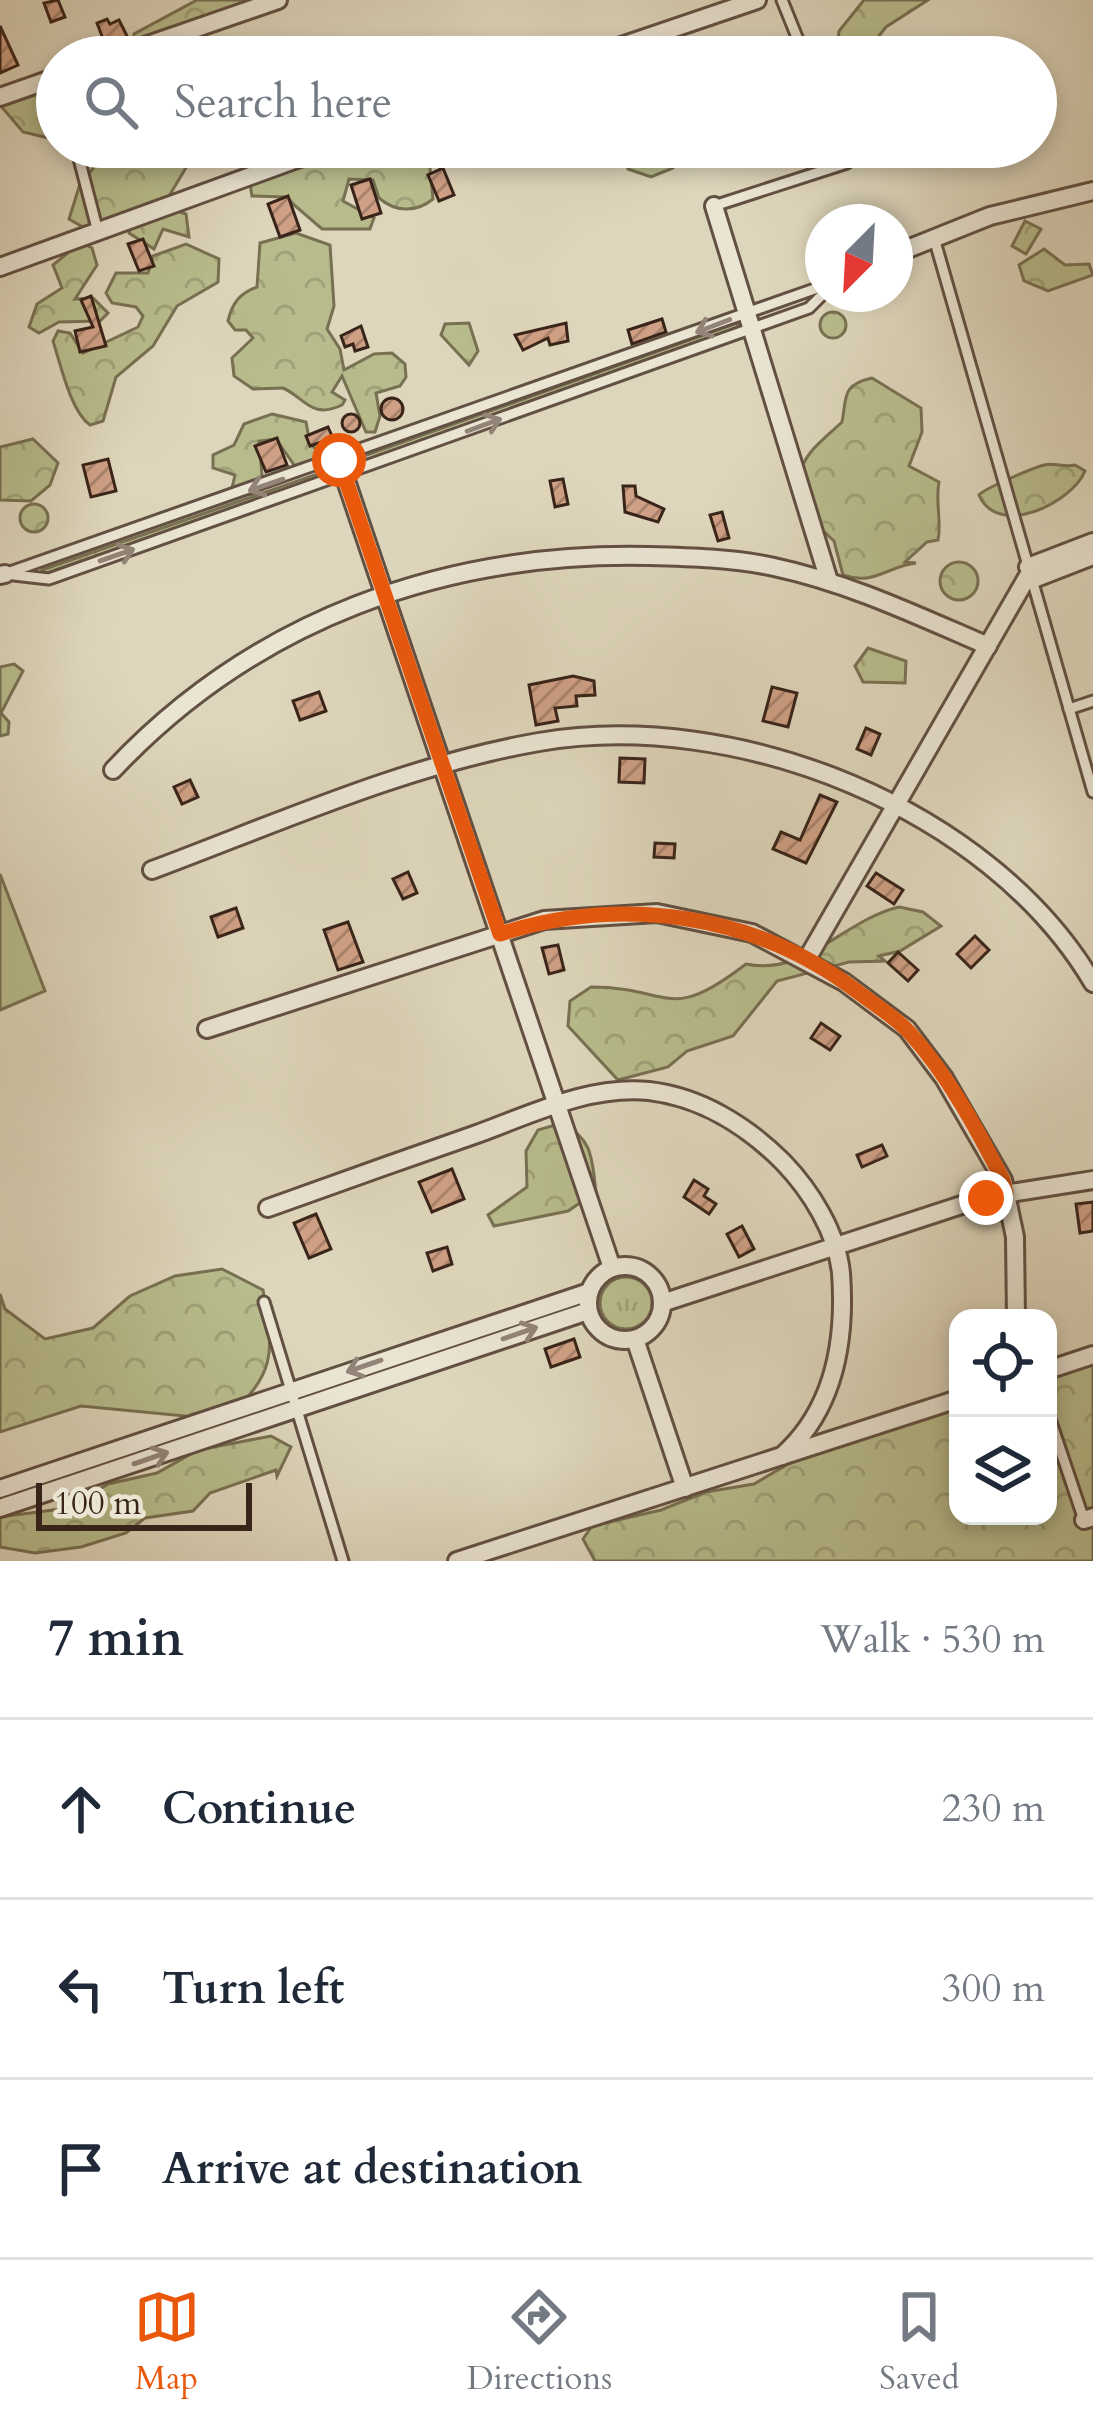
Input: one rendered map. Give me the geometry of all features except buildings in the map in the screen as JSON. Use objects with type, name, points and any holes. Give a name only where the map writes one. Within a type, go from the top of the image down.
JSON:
[{"type":"street","points":[[174,36],[278,0]]},
{"type":"street","points":[[651,36],[757,0]]},
{"type":"street","points":[[0,97],[36,84]]},
{"type":"street","points":[[0,267],[273,168]]},
{"type":"street","points":[[913,246],[989,215],[1093,191]]},
{"type":"street","points":[[714,206],[830,581]]},
{"type":"street","points":[[342,467],[612,1268]]},
{"type":"street","points":[[807,959],[1029,574],[1093,542]]},
{"type":"street","points":[[113,770],[169,713],[270,643],[384,592],[459,571],[586,555],[770,566],[830,581],[988,646]]},
{"type":"street","points":[[1029,574],[1093,556]]},
{"type":"street","points":[[152,870],[442,763],[545,740],[701,742],[796,764],[896,805],[980,860],[1034,908],[1086,958],[1093,983]]},
{"type":"street","points":[[207,1029],[544,920],[657,913],[752,933],[807,959],[907,1029],[964,1110],[1006,1193],[1015,1237],[1016,1309]]},
{"type":"street","points":[[268,1208],[588,1094],[646,1091],[673,1095],[731,1120],[760,1139],[792,1172],[835,1247],[842,1293],[838,1362],[817,1413],[782,1456]]},
{"type":"street","points":[[662,1303],[1006,1193],[1093,1180]]},
{"type":"street","points":[[0,1508],[294,1400],[589,1301],[612,1268]]},
{"type":"street","points":[[589,1301],[611,1338],[635,1339],[655,1326],[662,1303],[646,1273],[612,1268]]},
{"type":"street","points":[[635,1339],[686,1488]]},
{"type":"street","points":[[1057,1367],[1093,1355]]},
{"type":"street","points":[[0,1489],[294,1400]]},
{"type":"street","points":[[458,1561],[500,1555],[949,1402]]},
{"type":"lane","points":[[782,0],[797,36]]},
{"type":"lane","points":[[81,168],[98,232]]},
{"type":"lane","points":[[714,206],[832,168]]},
{"type":"lane","points":[[934,237],[1093,792]]},
{"type":"lane","points":[[2,574],[50,579],[342,467],[750,320],[805,308]]},
{"type":"lane","points":[[2,574],[342,467]]},
{"type":"lane","points":[[1069,709],[1093,701]]},
{"type":"lane","points":[[264,1302],[344,1561]]},
{"type":"lane","points":[[1050,1417],[1088,1519]]},
{"type":"green space","points":[[197,0],[266,0],[267,8],[253,18],[210,17],[160,36],[134,34]]},
{"type":"green space","points":[[864,0],[928,0],[879,36],[838,36]]},
{"type":"green space","points":[[36,91],[36,135],[23,132],[0,105],[9,97]]},
{"type":"green space","points":[[93,168],[186,168],[166,201],[90,231],[69,219],[80,184]]},
{"type":"green space","points":[[283,168],[430,168],[433,199],[413,209],[399,208],[379,198],[373,180],[349,179],[343,201],[374,218],[370,229],[322,229],[285,197],[252,196],[250,184]]},
{"type":"green space","points":[[628,168],[673,168],[651,177]]},
{"type":"green space","points":[[174,210],[186,214],[189,237],[163,229],[154,249],[129,233],[131,225]]},
{"type":"green space","points":[[1025,221],[1041,229],[1026,254],[1012,246]]},
{"type":"green space","points":[[296,233],[330,245],[334,306],[327,329],[340,349],[344,370],[374,354],[392,353],[405,364],[406,377],[400,386],[376,393],[380,416],[375,432],[366,432],[342,376],[332,392],[345,400],[323,410],[283,388],[253,389],[234,376],[232,358],[253,338],[228,321],[238,300],[257,287],[260,243]]},
{"type":"green space","points":[[81,242],[92,248],[97,265],[75,299],[93,298],[108,313],[100,321],[59,322],[39,333],[29,327],[37,304],[62,288],[53,265]]},
{"type":"green space","points":[[186,244],[219,259],[218,282],[177,306],[153,346],[116,377],[103,421],[90,425],[67,388],[53,341],[58,331],[70,333],[83,353],[138,327],[143,316],[136,307],[112,303],[106,293],[116,273],[148,273],[153,256]]},
{"type":"green space","points":[[1044,249],[1065,265],[1089,264],[1093,275],[1048,291],[1024,281],[1019,265]]},
{"type":"green space","points":[[828,313],[838,313],[845,320],[845,330],[838,337],[828,337],[821,330],[821,320]]},
{"type":"green space","points":[[469,323],[478,351],[469,365],[441,335],[445,324]]},
{"type":"green space","points":[[737,323],[739,329],[357,463],[358,458]]},
{"type":"green space","points":[[872,378],[921,408],[922,432],[909,466],[939,482],[939,533],[938,540],[927,542],[905,562],[916,563],[854,578],[843,575],[834,541],[806,515],[801,471],[820,442],[842,422],[850,388]]},
{"type":"green space","points":[[272,414],[306,422],[310,444],[328,459],[325,464],[297,469],[276,439],[259,441],[263,487],[255,496],[232,488],[235,475],[213,468],[213,455],[234,445],[244,424]]},
{"type":"green space","points":[[33,439],[58,463],[50,485],[31,501],[0,500],[0,447]]},
{"type":"green space","points":[[1044,465],[1075,465],[1085,471],[1077,483],[1034,512],[1002,514],[988,508],[979,495]]},
{"type":"green space","points":[[323,472],[323,477],[41,575],[42,570]]},
{"type":"green space","points":[[34,504],[44,508],[48,518],[44,528],[34,532],[24,528],[20,518],[24,508]]},
{"type":"green space","points":[[959,562],[973,567],[978,581],[973,595],[959,600],[945,595],[940,581],[945,567]]},
{"type":"green space","points":[[868,648],[906,661],[905,683],[863,682],[855,666]]},
{"type":"green space","points":[[14,664],[23,671],[1,713],[9,722],[8,734],[0,736],[0,667]]},
{"type":"green space","points":[[0,874],[45,991],[0,1010]]},
{"type":"green space","points":[[899,907],[923,912],[941,926],[900,951],[879,956],[885,961],[849,962],[777,981],[733,1036],[687,1051],[668,1067],[618,1080],[568,1026],[570,1001],[591,987],[684,998],[720,983],[746,964],[767,966],[805,955]]},
{"type":"green space","points":[[562,1123],[585,1143],[596,1192],[568,1211],[494,1226],[488,1215],[527,1187],[526,1151],[538,1130]]},
{"type":"green space","points":[[222,1269],[263,1290],[269,1332],[262,1375],[226,1420],[81,1406],[0,1432],[0,1294],[5,1309],[45,1339],[93,1328],[130,1296],[175,1276]]},
{"type":"green space","points":[[626,1277],[645,1284],[652,1303],[645,1322],[626,1329],[607,1322],[600,1303],[607,1284]]},
{"type":"green space","points":[[1093,1365],[1093,1561],[595,1561],[583,1539],[592,1526],[661,1510],[706,1492],[754,1484],[816,1448],[949,1405],[949,1525],[1057,1525],[1057,1376]]},
{"type":"green space","points":[[271,1436],[291,1447],[277,1476],[276,1470],[210,1493],[193,1511],[145,1518],[126,1533],[81,1547],[35,1553],[0,1547],[0,1517],[68,1508],[108,1484],[157,1473],[198,1450]]},
{"type":"route","points":[[339,460],[500,934],[544,920],[657,913],[752,933],[807,959],[907,1029],[944,1078],[1003,1180],[1006,1193],[986,1198]]}]
